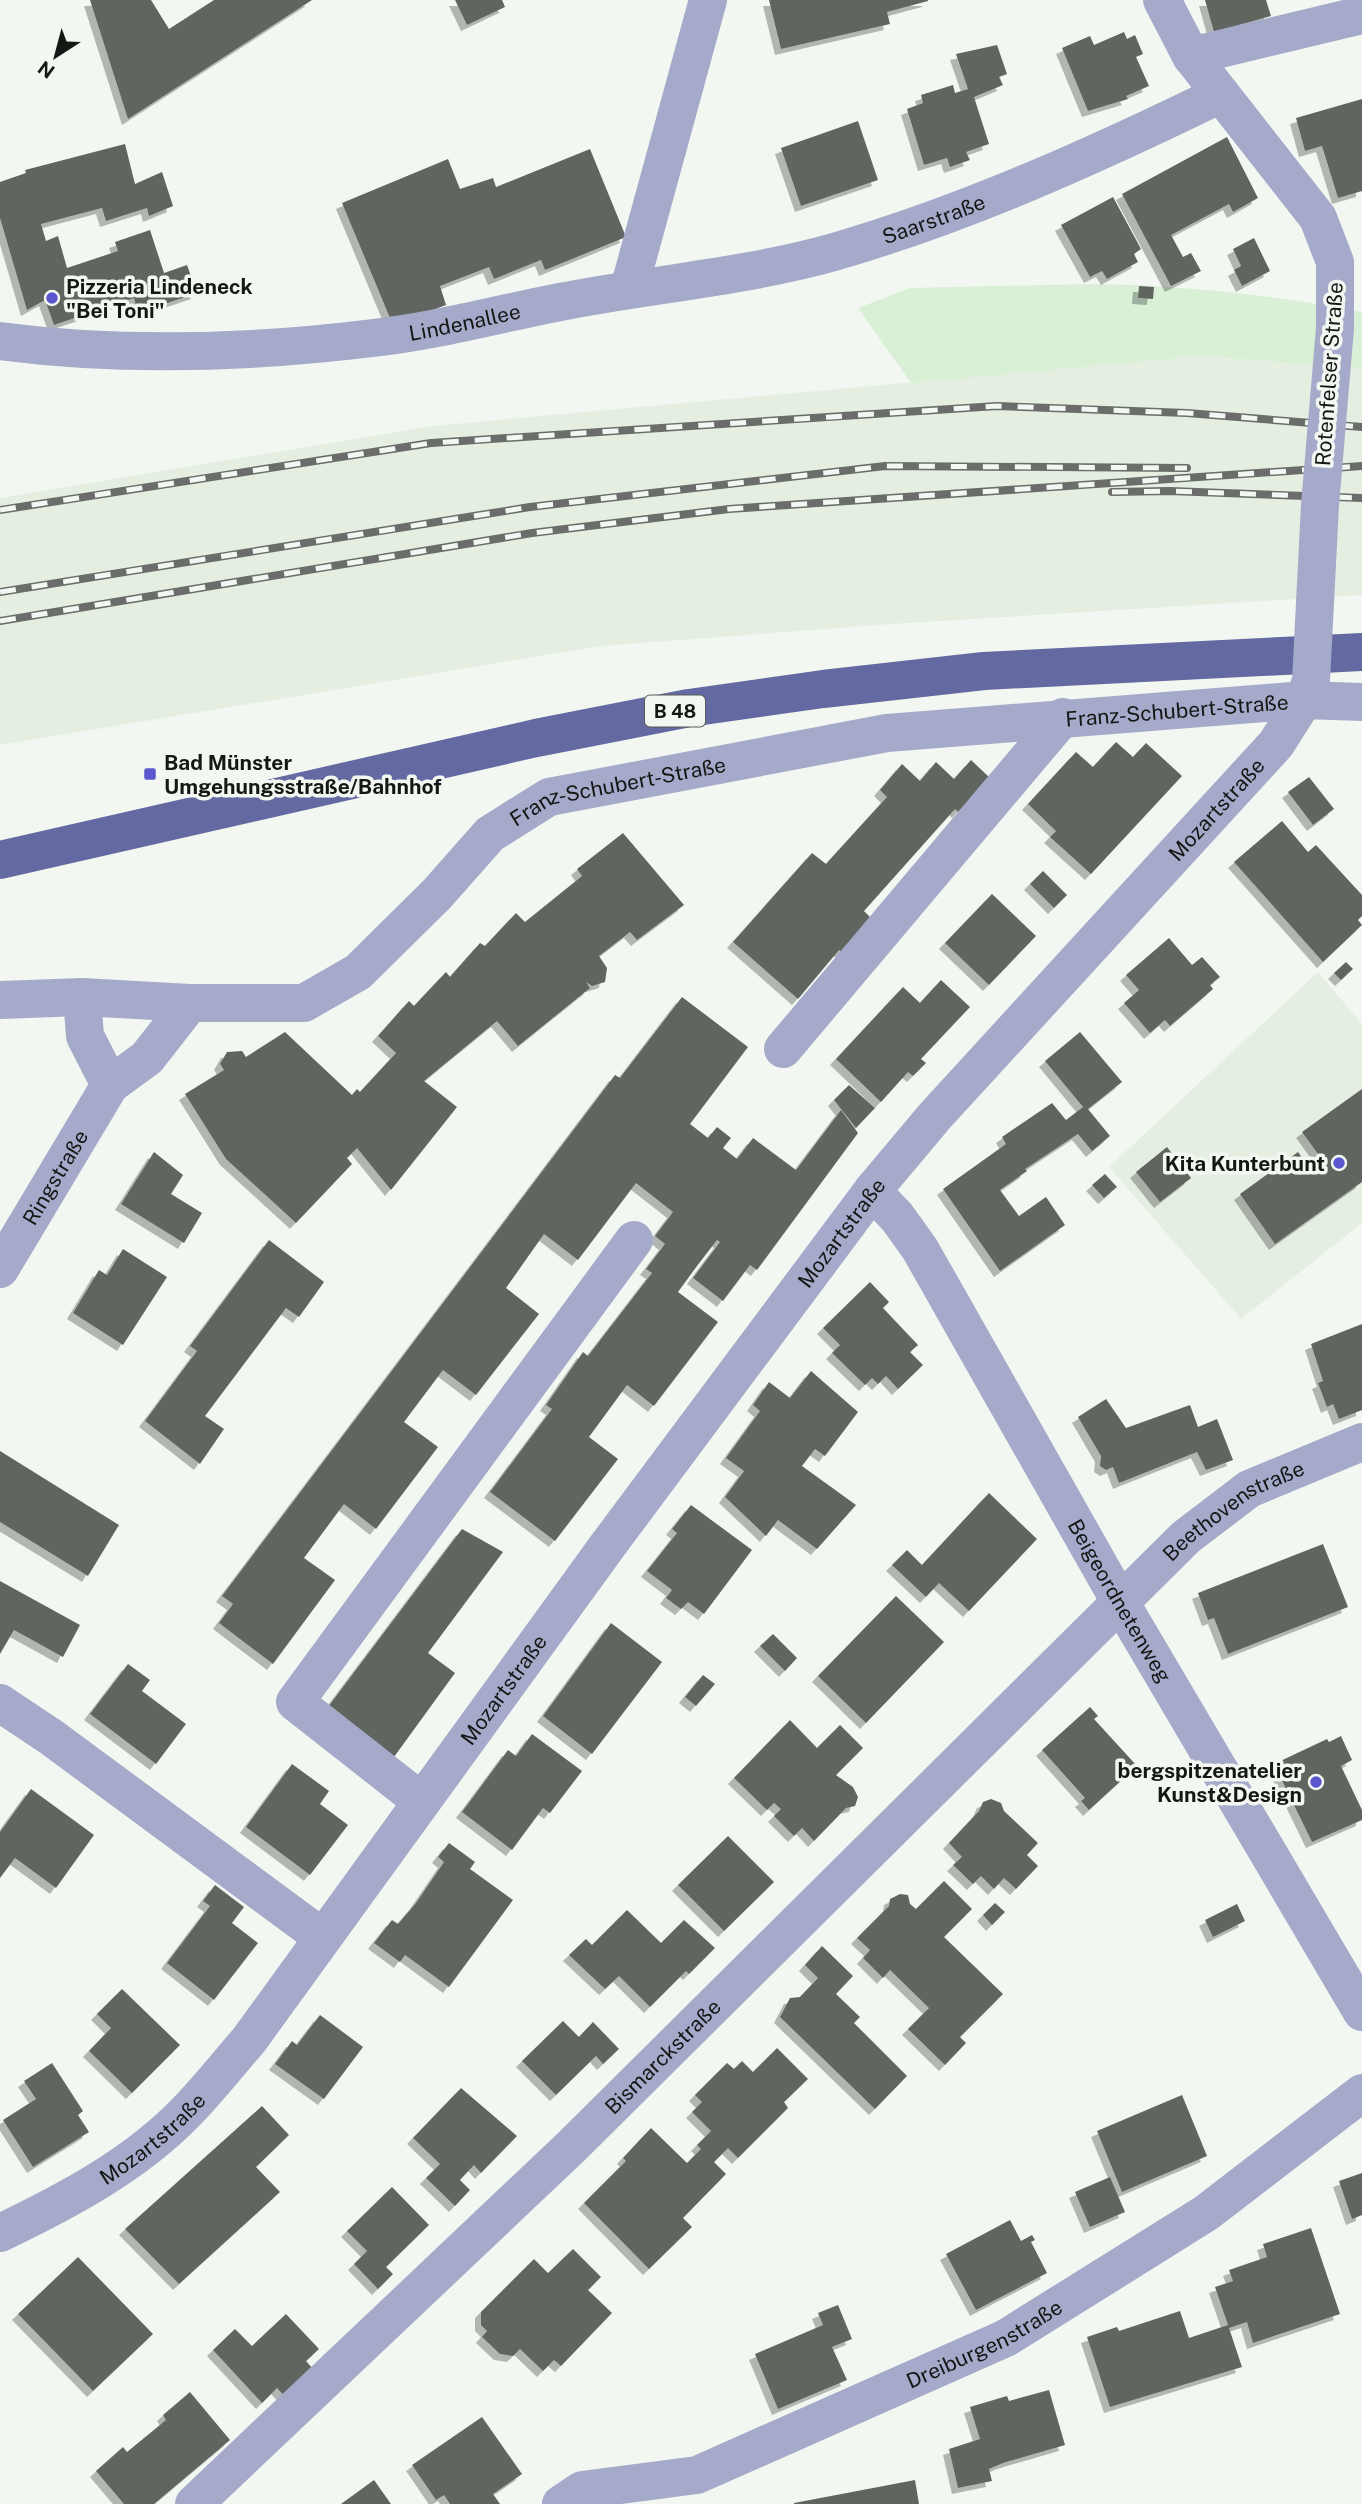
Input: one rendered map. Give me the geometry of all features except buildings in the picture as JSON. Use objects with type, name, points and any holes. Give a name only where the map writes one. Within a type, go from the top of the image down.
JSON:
[{"type":"main road","name":"B 48","points":[[0,860],[536,738],[703,706],[984,671],[1362,652]]},
{"type":"street","points":[[629,289],[708,0]]},
{"type":"street","name":"Rotenfelser Straße","points":[[1162,0],[1191,56],[1318,218],[1349,265],[1335,328],[1307,691]]},
{"type":"street","points":[[1191,56],[1362,15]]},
{"type":"street","name":"Saarstraße","points":[[629,289],[749,272],[834,251],[985,199],[1107,149],[1221,94]]},
{"type":"street","name":"Lindenallee","points":[[0,341],[50,348],[139,350],[260,347],[375,338],[629,289]]},
{"type":"street","points":[[1307,691],[1362,702]]},
{"type":"street","name":"Franz-Schubert-Straße","points":[[0,1000],[82,997],[190,1003],[304,1003],[358,972],[438,894],[490,834],[549,797],[887,733],[1063,718],[1307,691]]},
{"type":"street","name":"Mozartstraße","points":[[0,2233],[74,2196],[128,2161],[188,2111],[249,2040],[421,1801],[872,1191],[935,1116],[1276,744],[1307,691]]},
{"type":"street","points":[[783,1049],[1063,718]]},
{"type":"street","points":[[82,997],[85,1036],[110,1085]]},
{"type":"street","name":"Ringstraße","points":[[0,1269],[110,1085],[147,1058],[190,1003]]},
{"type":"street","name":"Beigeordnetenweg","points":[[872,1191],[897,1217],[920,1249],[1119,1600],[1362,2012]]},
{"type":"street","points":[[421,1801],[295,1702],[634,1240]]},
{"type":"street","name":"Beethovenstraße","points":[[1119,1600],[1186,1537],[1249,1489],[1362,1442]]},
{"type":"street","name":"Bismarckstraße","points":[[194,2504],[570,2147],[1119,1600]]},
{"type":"street","points":[[0,1703],[51,1737],[322,1937]]},
{"type":"street","name":"Dreiburgenstraße","points":[[561,2504],[582,2490],[697,2475],[1006,2338],[1206,2213],[1362,2093]]},
{"type":"shaded area","points":[[1199,356],[1362,368],[1362,595],[892,624],[601,646],[0,745],[0,498],[432,426]]},
{"type":"shaded area","points":[[1318,972],[1362,1024],[1362,1223],[1241,1319],[1109,1167]]},
{"type":"green space","points":[[1091,284],[1227,292],[1362,312],[1362,368],[1199,356],[911,383],[858,308],[910,288]]},
{"type":"railway","points":[[0,510],[431,443],[997,406],[1187,413],[1362,427]]},
{"type":"railway","points":[[0,592],[530,507],[885,466],[1187,468]]},
{"type":"railway","points":[[0,621],[532,533],[729,509],[1362,466]]},
{"type":"railway","points":[[1112,492],[1170,491],[1362,498]]},
{"type":"place","name":"Pizzeria Lindeneck \"Bei Toni\"","points":[[52,298]]},
{"type":"place","name":"Bad Münster Umgehungsstraße/Bahnhof","points":[[150,774]]},
{"type":"place","name":"Kita Kunterbunt","points":[[1339,1163]]},
{"type":"place","name":"bergspitzenatelier Kunst&Design","points":[[1316,1782]]}]
